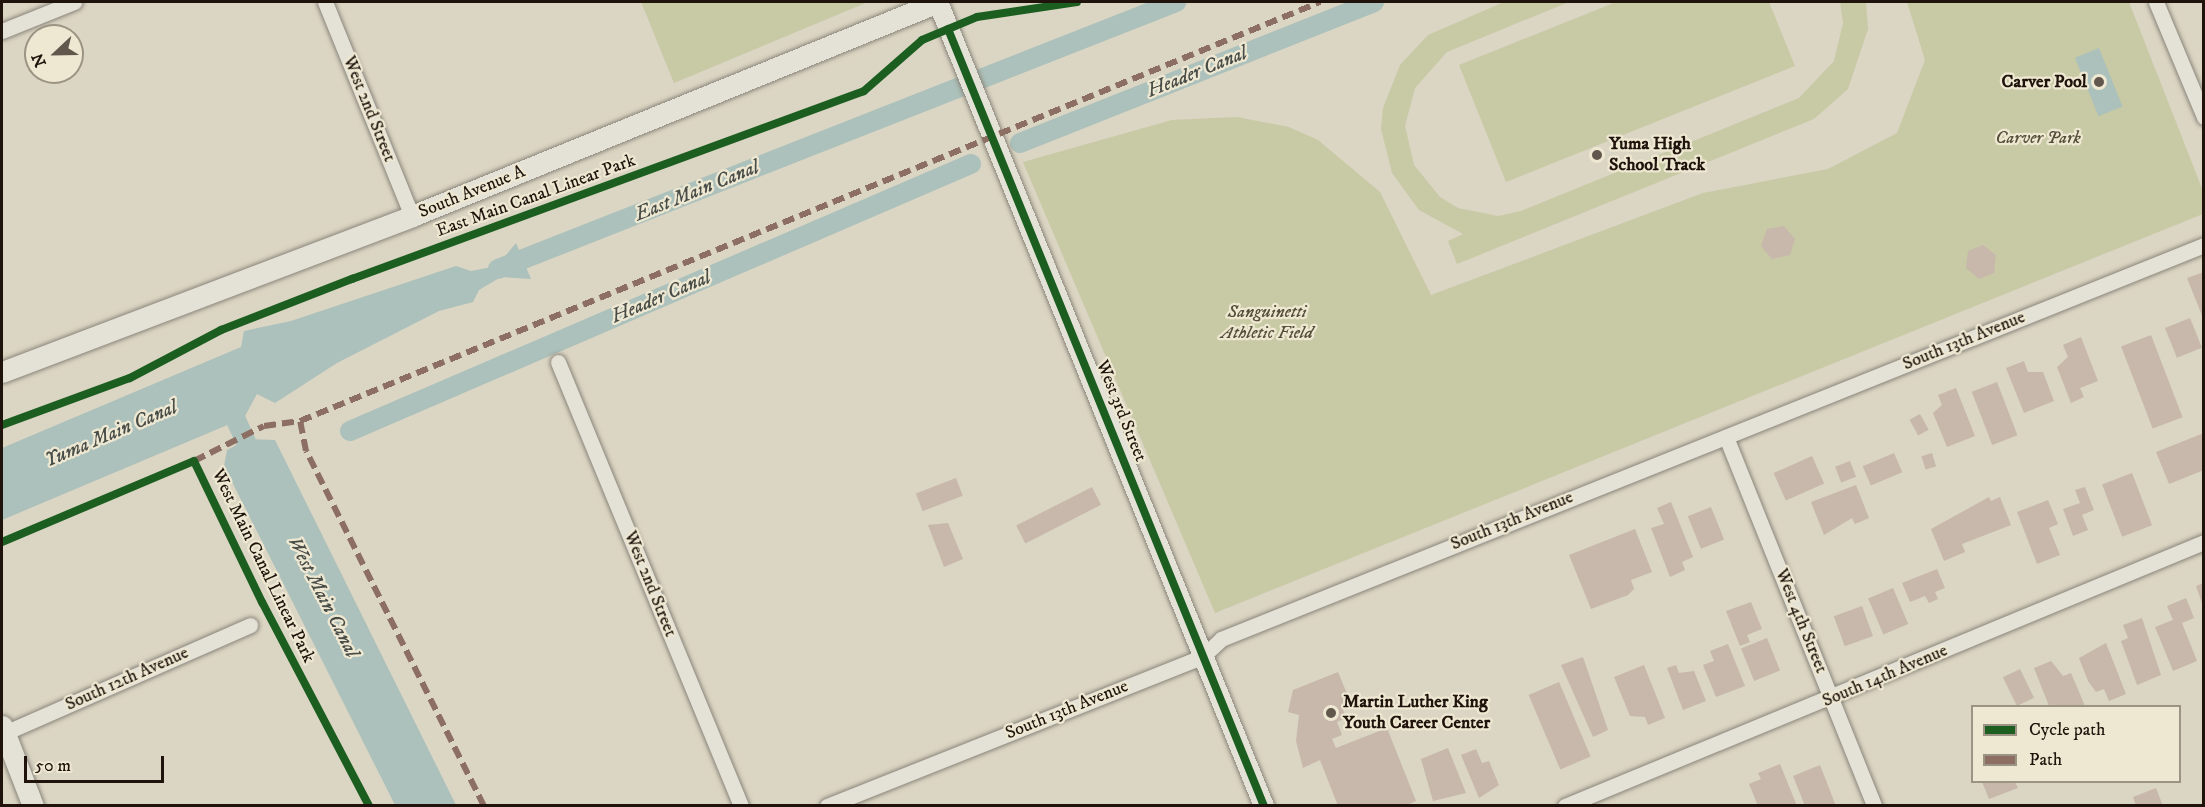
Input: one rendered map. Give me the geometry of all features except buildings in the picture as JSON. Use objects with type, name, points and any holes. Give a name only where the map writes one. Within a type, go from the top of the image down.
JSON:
[{"type":"main road","name":"South Avenue A","points":[[2,372],[412,216],[938,2]]},
{"type":"main road","points":[[2,731],[33,806]]},
{"type":"street","points":[[2,31],[74,2]]},
{"type":"street","name":"West 2nd Street","points":[[326,2],[412,216]]},
{"type":"street","name":"West 3rd Street","points":[[938,2],[1264,806]]},
{"type":"street","points":[[2156,2],[2204,117]]},
{"type":"street","name":"South 13th Avenue","points":[[826,806],[1203,656],[1221,639],[2204,244]]},
{"type":"street","name":"West 2nd Street","points":[[558,362],[741,806]]},
{"type":"street","name":"West 4th Street","points":[[1726,437],[1874,806]]},
{"type":"street","name":"South 14th Avenue","points":[[1565,806],[1832,698],[2204,542]]},
{"type":"street","name":"South 12th Avenue","points":[[2,731],[250,625]]},
{"type":"green space","points":[[641,2],[868,2],[674,83]]},
{"type":"green space","points":[[1504,2],[1569,2],[1447,52],[1415,88],[1405,126],[1414,165],[1440,197],[1458,208],[1498,216],[1521,211],[1799,98],[1834,61],[1843,23],[1840,2],[1866,2],[1868,29],[1848,89],[1814,119],[1457,264],[1448,241],[1463,234],[1419,210],[1392,173],[1381,129],[1383,108],[1400,65],[1428,35]]},
{"type":"green space","points":[[1616,2],[1769,2],[1795,66],[1506,182],[1459,65]]},
{"type":"green space","points":[[1907,2],[2129,2],[2203,191],[2203,214],[1215,613],[1023,162],[1172,120],[1237,117],[1289,127],[1318,140],[1380,192],[1431,295],[1703,193],[1828,169],[1897,133],[1925,60]]},
{"type":"water","name":"Carver Pool","points":[[2099,48],[2123,106],[2098,116],[2075,58]]},
{"type":"water","name":"Yuma Main Canal","points":[[516,243],[531,279],[501,277],[479,290],[473,302],[439,311],[337,363],[275,403],[257,394],[244,418],[2,520],[2,448],[241,347],[244,331],[291,321],[456,266],[471,271],[497,266]]},
{"type":"water","points":[[248,439],[275,440],[456,805],[395,805],[224,466],[227,450]]},
{"type":"waterway","name":"East Main Canal","points":[[498,269],[1176,2]]},
{"type":"waterway","name":"Header Canal","points":[[1020,143],[1374,2]]},
{"type":"waterway","name":"Header Canal","points":[[350,431],[971,164]]},
{"type":"waterway","name":"West Main Canal","points":[[226,398],[256,464]]},
{"type":"marked path","points":[[484,806],[306,451],[300,421],[1320,2]]},
{"type":"marked path","points":[[194,461],[264,426],[300,421]]},
{"type":"cycle path","name":"East Main Canal Linear Park","points":[[2,425],[130,378],[221,330],[352,279],[864,91],[922,40],[977,17],[1077,2]]},
{"type":"cycle path","points":[[948,29],[1264,806]]},
{"type":"cycle path","name":"West Main Canal Linear Park","points":[[2,542],[194,461],[262,602],[369,806]]},
{"type":"place","name":"Carver Pool","points":[[2099,82]]},
{"type":"place","name":"Yuma High School Track","points":[[1597,155]]},
{"type":"place","name":"Martin Luther King Youth Career Center","points":[[1331,713]]},
{"type":"park label","name":"Carver Park","points":[[2038,138]]},
{"type":"park label","name":"Sanguinetti Athletic Field","points":[[1267,323]]}]
